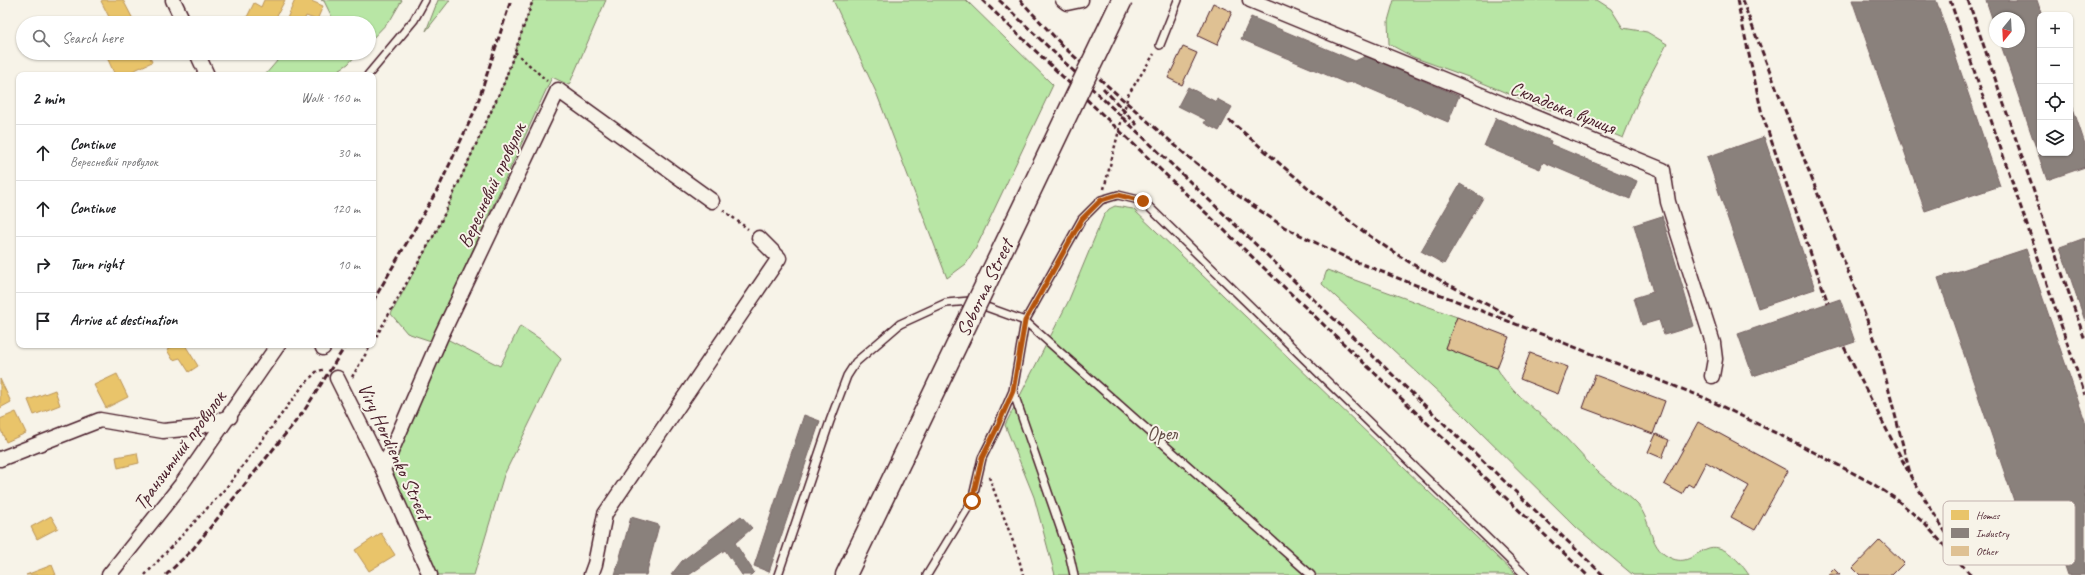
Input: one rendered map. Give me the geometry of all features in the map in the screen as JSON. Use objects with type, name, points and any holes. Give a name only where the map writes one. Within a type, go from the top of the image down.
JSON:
[{"type":"main road","name":"Soborna Street","points":[[846,575],[1122,0]]},
{"type":"street","points":[[173,0],[181,16]]},
{"type":"street","points":[[1063,0],[1067,3],[1081,0]]},
{"type":"street","name":"Складська вулиця","points":[[1250,0],[1663,170],[1668,202],[1713,343],[1715,359],[1712,376]]},
{"type":"street","points":[[200,60],[206,72]]},
{"type":"street","points":[[558,90],[712,201]]},
{"type":"street","name":"Вересневий провулок","points":[[383,470],[442,336],[558,90]]},
{"type":"street","points":[[591,575],[595,564],[605,514],[779,258],[760,238]]},
{"type":"street","name":"Транзитний провулок","points":[[108,575],[181,486],[230,417],[276,348]]},
{"type":"street","name":"Viry Hordienko Street","points":[[338,378],[383,470],[430,575]]},
{"type":"street","points":[[0,459],[100,420],[163,431],[195,428],[230,417]]},
{"type":"lane","points":[[371,72],[414,20],[425,0]]},
{"type":"lane","points":[[1160,45],[1178,0]]},
{"type":"lane","points":[[928,575],[972,501],[982,458],[1013,391],[1025,321],[1082,219],[1101,200],[1118,195],[1143,201],[1525,575]]},
{"type":"lane","points":[[778,575],[830,421],[847,376],[856,362],[900,324],[946,303],[970,301],[1025,321],[1311,575]]},
{"type":"lane","points":[[1013,391],[1069,553],[1074,575]]},
{"type":"path","points":[[376,337],[438,228],[504,83],[533,0]]},
{"type":"path","points":[[1101,200],[1128,95],[1160,45]]},
{"type":"path","points":[[515,52],[558,90]]},
{"type":"path","points":[[712,201],[760,238]]},
{"type":"path","points":[[145,575],[226,488],[302,387],[316,372],[338,378],[368,348]]},
{"type":"path","points":[[982,458],[1018,555],[1023,575]]},
{"type":"green space","points":[[321,0],[402,0],[391,19],[376,35],[376,16],[332,16],[324,1]]},
{"type":"green space","points":[[438,0],[450,0],[426,31]]},
{"type":"green space","points":[[533,0],[606,0],[569,85],[552,77],[431,341],[407,333],[391,314],[438,228],[504,83]]},
{"type":"green space","points":[[833,0],[966,0],[1053,85],[976,248],[966,264],[947,278],[876,92]]},
{"type":"green space","points":[[1394,0],[1597,0],[1611,9],[1623,28],[1647,32],[1667,44],[1641,93],[1623,138],[1582,121],[1528,102],[1471,78],[1413,57],[1389,44],[1388,21]]},
{"type":"green space","points":[[278,60],[352,60],[336,72],[268,72]]},
{"type":"green space","name":"Орел","points":[[1115,206],[1133,209],[1516,575],[1055,575],[1034,497],[1005,425],[1068,302],[1104,215],[1109,209]]},
{"type":"green space","points":[[1327,270],[1457,317],[1445,348],[1497,368],[1508,384],[1520,397],[1556,428],[1598,472],[1629,496],[1638,505],[1643,512],[1655,543],[1665,555],[1673,559],[1683,560],[1691,558],[1712,547],[1719,548],[1731,554],[1749,575],[1633,575],[1577,528],[1460,412],[1322,284]]},
{"type":"green space","points":[[520,326],[540,339],[561,359],[504,475],[474,575],[430,575],[383,470],[441,336],[500,366]]},
{"type":"building: Homes","points":[[123,0],[131,16],[108,16],[101,1]]},
{"type":"building: Homes","points":[[264,0],[285,0],[277,16],[248,16],[254,3],[261,7]]},
{"type":"building: Homes","points":[[295,0],[309,0],[323,6],[319,16],[288,16]]},
{"type":"building: Homes","points":[[108,60],[151,60],[152,62],[130,72],[114,72]]},
{"type":"building: Homes","points":[[170,348],[187,348],[198,366],[189,372],[180,358],[173,360],[167,350]]},
{"type":"building: Homes","points":[[117,374],[128,397],[106,408],[94,385]]},
{"type":"building: Homes","points":[[0,379],[11,402],[0,408]]},
{"type":"building: Homes","points":[[55,390],[60,405],[34,415],[28,400]]},
{"type":"building: Homes","points":[[16,412],[26,433],[6,442],[0,428],[0,419]]},
{"type":"building: Homes","points":[[137,453],[139,463],[118,468],[116,457]]},
{"type":"building: Homes","points":[[51,516],[58,528],[37,539],[31,527]]},
{"type":"building: Homes","points":[[381,533],[395,555],[369,571],[355,550]]},
{"type":"building: Homes","points":[[52,565],[56,575],[26,575]]},
{"type":"building: Industry","points":[[1852,0],[1936,0],[2000,186],[1925,211]]},
{"type":"building: Industry","points":[[1986,0],[2037,0],[2041,12],[2037,12],[2037,151],[2002,48],[2025,48],[2025,12],[1990,12]]},
{"type":"building: Industry","points":[[1251,17],[1355,61],[1366,56],[1459,96],[1448,122],[1354,82],[1346,83],[1241,39]]},
{"type":"building: Industry","points":[[1188,87],[1216,102],[1217,99],[1232,107],[1219,131],[1204,123],[1206,120],[1178,106]]},
{"type":"building: Industry","points":[[2073,108],[2085,144],[2085,167],[2047,180],[2039,156],[2073,156]]},
{"type":"building: Industry","points":[[1496,118],[1551,141],[1550,144],[1637,181],[1630,199],[1543,162],[1540,169],[1484,146]]},
{"type":"building: Industry","points":[[1764,137],[1815,289],[1758,308],[1707,157]]},
{"type":"building: Industry","points":[[1460,184],[1483,198],[1444,264],[1421,251]]},
{"type":"building: Industry","points":[[1662,216],[1694,326],[1664,335],[1659,320],[1642,325],[1634,298],[1653,292],[1634,225]]},
{"type":"building: Industry","points":[[2085,238],[2085,321],[2060,247]]},
{"type":"building: Industry","points":[[2026,249],[2085,421],[2085,575],[2068,575],[2065,565],[2075,565],[2075,501],[2014,501],[1938,278]]},
{"type":"building: Industry","points":[[1840,299],[1855,342],[1753,376],[1738,334]]},
{"type":"building: Industry","points":[[804,415],[820,421],[769,572],[754,566]]},
{"type":"building: Industry","points":[[741,516],[752,528],[735,543],[754,572],[751,575],[742,575],[725,550],[689,575],[671,575],[682,561]]},
{"type":"building: Industry","points":[[631,517],[659,525],[646,575],[615,575]]},
{"type":"building: Other","points":[[1213,3],[1232,12],[1217,45],[1198,36]]},
{"type":"building: Other","points":[[1183,47],[1197,53],[1182,85],[1168,78]]},
{"type":"building: Other","points":[[1457,317],[1509,337],[1497,368],[1445,348]]},
{"type":"building: Other","points":[[1530,353],[1568,367],[1558,394],[1520,379]]},
{"type":"building: Other","points":[[1595,375],[1665,401],[1653,434],[1583,408]]},
{"type":"building: Other","points":[[1698,422],[1788,471],[1755,530],[1731,517],[1749,486],[1706,462],[1693,487],[1688,484],[1682,494],[1664,484]]},
{"type":"building: Other","points":[[1656,434],[1669,440],[1662,458],[1648,452]]},
{"type":"building: Other","points":[[1880,540],[1904,563],[1892,575],[1860,575],[1853,568]]},
{"type":"building: Other","points":[[1834,569],[1840,575],[1828,575]]},
{"type":"railway","points":[[376,296],[439,187],[476,108],[511,0]]},
{"type":"railway","points":[[982,0],[1587,575]]},
{"type":"railway","points":[[999,0],[1603,575]]},
{"type":"railway","points":[[1020,0],[1063,46]]},
{"type":"railway","points":[[1737,0],[1762,114],[1828,303]]},
{"type":"railway","points":[[1742,0],[1878,348],[1911,477]]},
{"type":"railway","points":[[1950,0],[2085,395]]},
{"type":"railway","points":[[1968,0],[2085,340]]},
{"type":"railway","points":[[1059,43],[1186,155],[1233,192],[1284,227],[1349,259],[1705,398],[1804,447],[1870,482],[1896,499],[1924,523],[1943,544]]},
{"type":"railway","points":[[1103,88],[1137,125]]},
{"type":"railway","points":[[1229,120],[1324,201],[1383,245],[1431,275],[1516,319]]},
{"type":"railway","points":[[1844,347],[1911,477],[1943,528]]},
{"type":"railway","points":[[166,575],[192,550],[304,411],[344,348]]},
{"type":"railway","points":[[1962,565],[1971,575]]},
{"type":"route","points":[[972,501],[982,458],[1013,391],[1025,321],[1082,219],[1101,200],[1118,195],[1143,201]]}]
